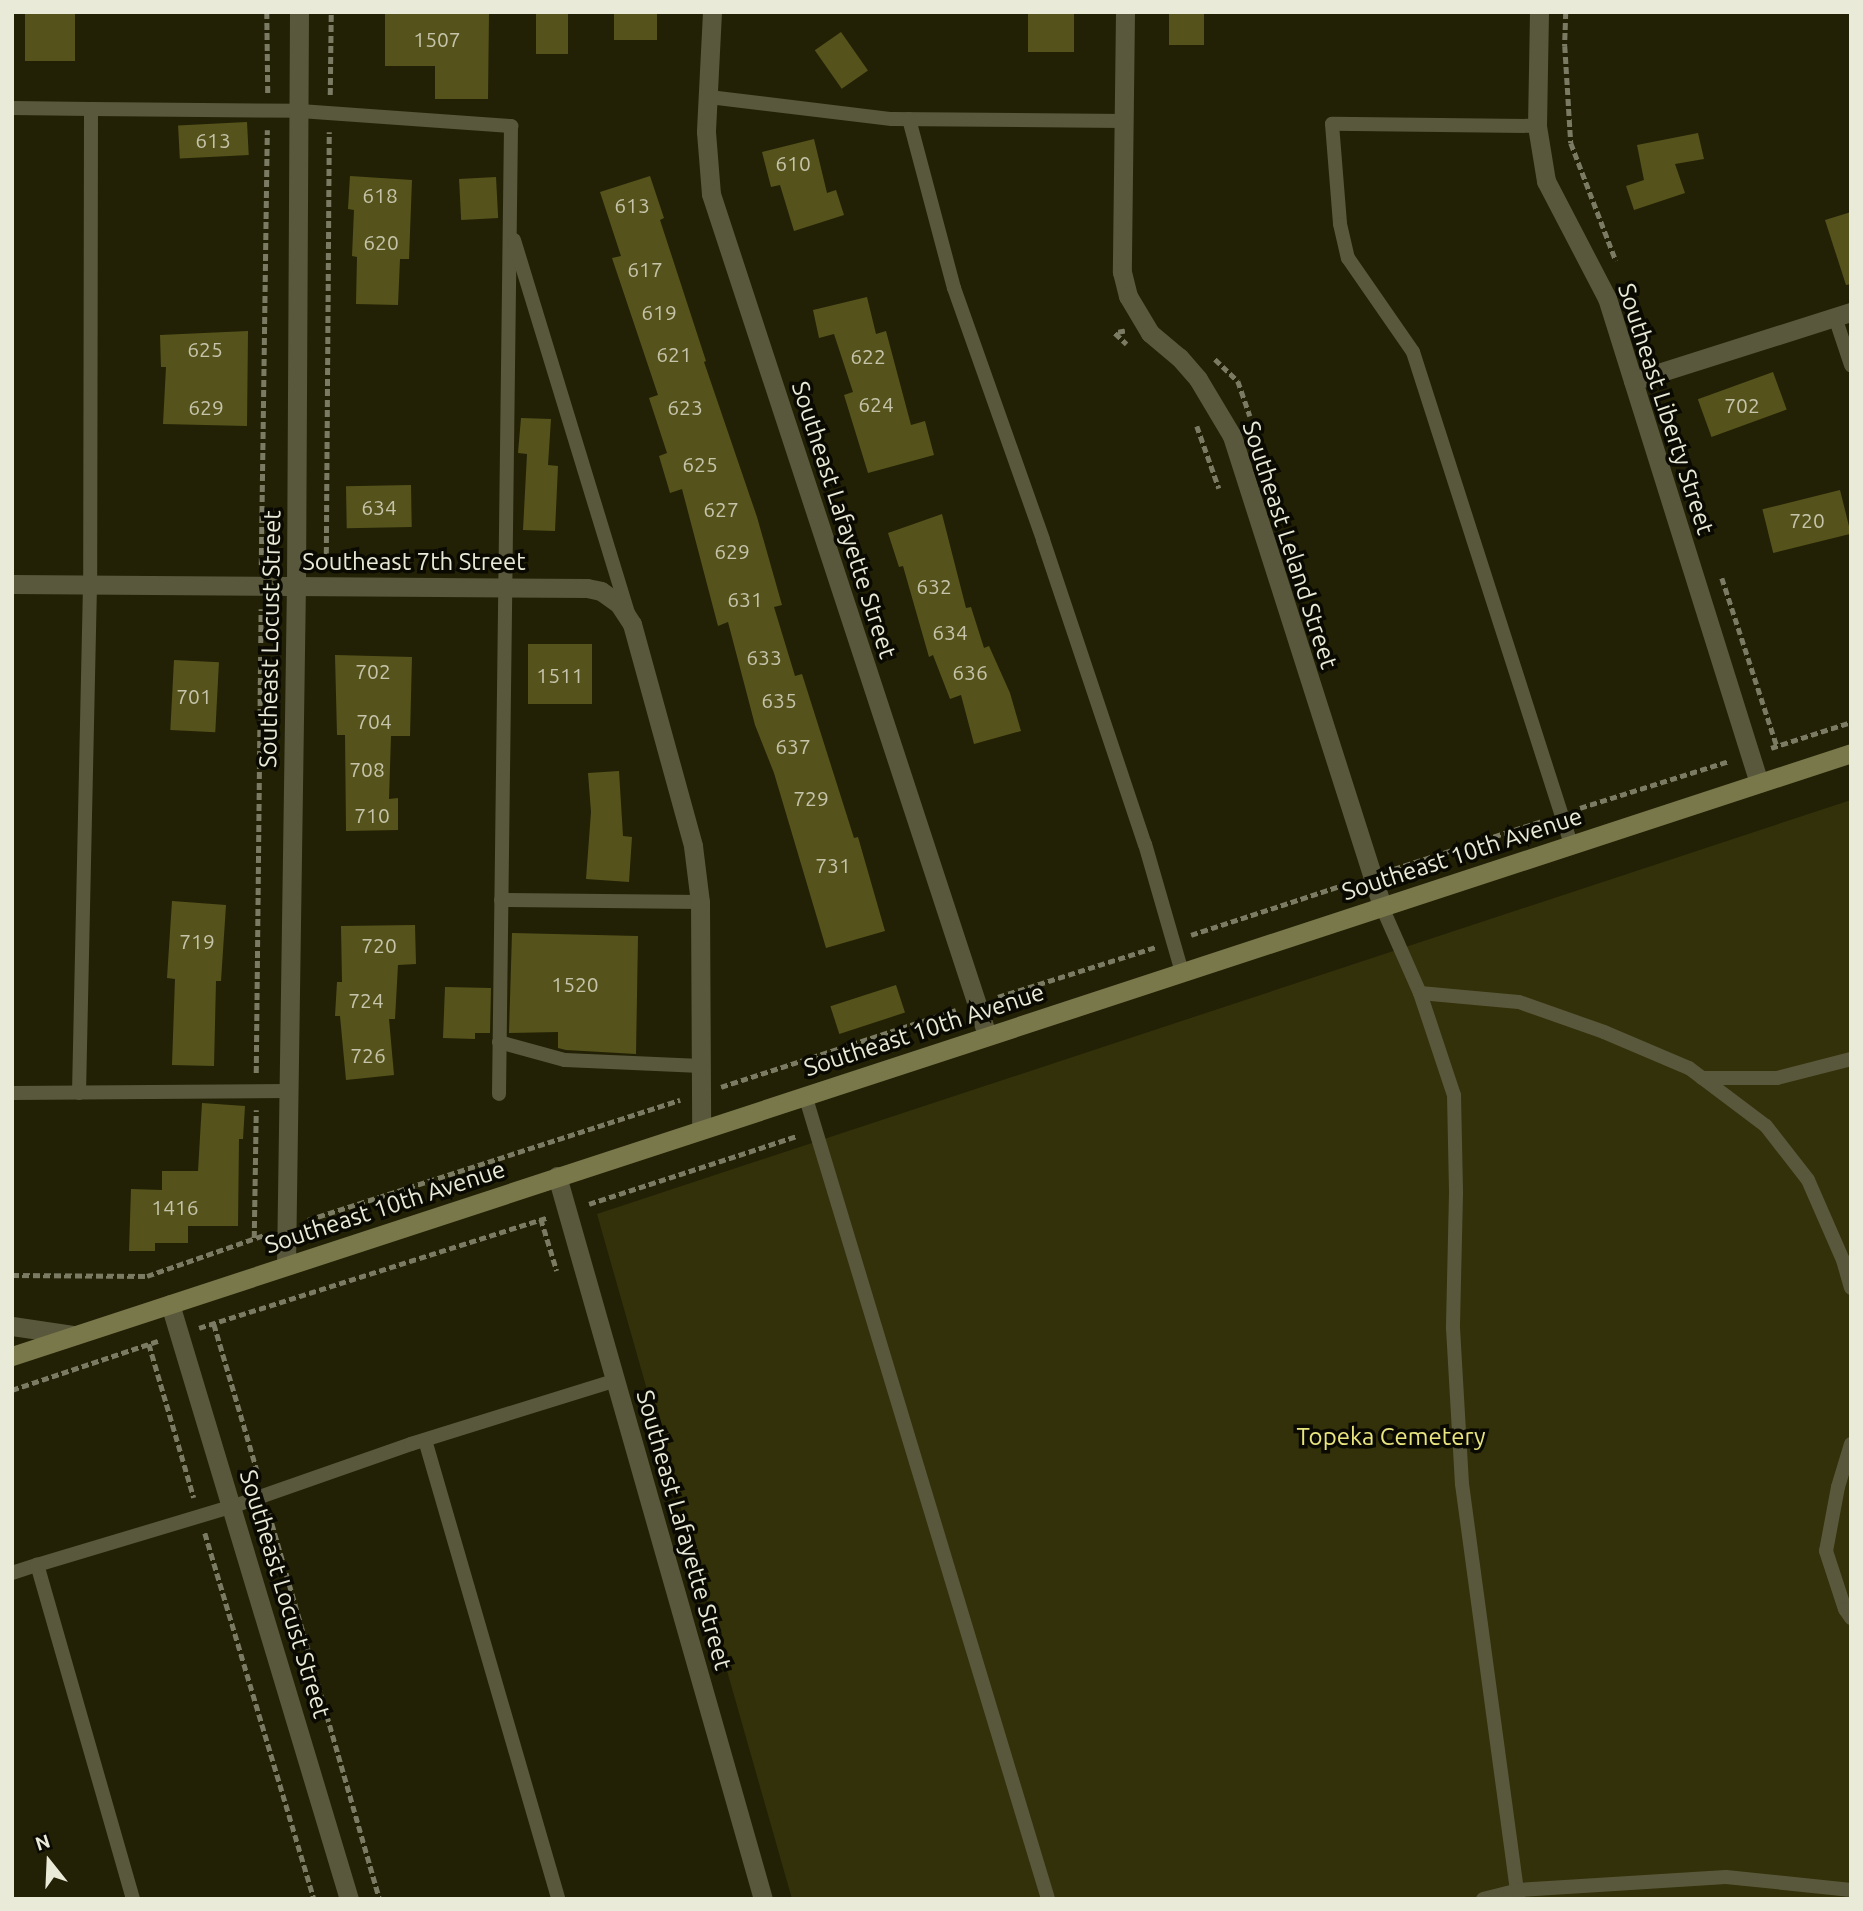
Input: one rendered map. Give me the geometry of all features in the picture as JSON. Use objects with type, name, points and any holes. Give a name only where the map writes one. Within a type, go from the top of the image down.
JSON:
[{"type":"main road","name":"Southeast 10th Avenue","points":[[12,1356],[1851,753]]},
{"type":"street","name":"Southeast Locust Street","points":[[286,1265],[296,586],[299,12]]},
{"type":"street","name":"Southeast Lafayette Street","points":[[712,12],[706,132],[711,194],[987,1035]]},
{"type":"street","name":"Southeast Leland Street","points":[[1125,12],[1122,272],[1128,296],[1146,329],[1198,379],[1232,436],[1382,907]]},
{"type":"street","name":"Southeast Liberty Street","points":[[1539,12],[1537,126],[1546,181],[1607,298],[1759,783]]},
{"type":"street","points":[[1633,381],[1843,314]]},
{"type":"street","name":"Southeast 7th Street","points":[[12,584],[587,588],[601,591],[620,604],[632,624]]},
{"type":"street","points":[[632,624],[693,846],[700,902],[701,1128]]},
{"type":"street","name":"Southeast Lafayette Street","points":[[557,1176],[763,1899]]},
{"type":"street","name":"Southeast Locust Street","points":[[170,1304],[234,1506],[349,1899]]},
{"type":"street","points":[[12,1326],[74,1335]]},
{"type":"lane","points":[[709,97],[909,119],[1124,121]]},
{"type":"lane","points":[[12,108],[300,111],[511,126],[499,1094]]},
{"type":"lane","points":[[79,1093],[90,585],[91,110]]},
{"type":"lane","points":[[909,119],[954,288],[1043,540],[1145,844],[1182,972]]},
{"type":"lane","points":[[1537,126],[1332,124],[1340,224],[1348,257],[1413,352],[1571,844]]},
{"type":"lane","points":[[509,225],[632,624]]},
{"type":"lane","points":[[1843,314],[1851,365]]},
{"type":"lane","points":[[501,900],[700,902]]},
{"type":"lane","points":[[1382,907],[1420,993],[1454,1094],[1456,1193],[1453,1328],[1462,1484],[1518,1894]]},
{"type":"lane","points":[[1420,993],[1519,1002],[1689,1068],[1766,1126],[1808,1180],[1843,1260],[1851,1288]]},
{"type":"lane","points":[[499,1042],[565,1060],[701,1066]]},
{"type":"lane","points":[[1702,1078],[1777,1078],[1851,1059]]},
{"type":"lane","points":[[12,1093],[287,1091]]},
{"type":"lane","points":[[805,1095],[1048,1899]]},
{"type":"lane","points":[[12,1573],[199,1514],[234,1506],[425,1440],[616,1380]]},
{"type":"lane","points":[[425,1440],[558,1899]]},
{"type":"lane","points":[[1851,1444],[1838,1486],[1826,1551],[1844,1609],[1851,1618]]},
{"type":"lane","points":[[37,1565],[132,1899]]},
{"type":"lane","points":[[1483,1899],[1726,1877],[1805,1892],[1851,1890]]},
{"type":"path","points":[[254,1238],[267,12]]},
{"type":"path","points":[[326,586],[331,12]]},
{"type":"path","points":[[1133,349],[1115,332],[1146,329]]},
{"type":"path","points":[[1196,425],[1219,488]]},
{"type":"path","points":[[12,1275],[147,1276],[254,1238],[1851,722]]},
{"type":"path","points":[[12,1390],[816,1129]]},
{"type":"path","points":[[214,1324],[380,1899]]},
{"type":"path","points":[[149,1344],[314,1899]]},
{"type":"green space","name":"Topeka Cemetery","points":[[1851,800],[1851,1899],[792,1899],[597,1214]]},
{"type":"building","points":[[25,12],[75,12],[75,61],[25,61]]},
{"type":"building","points":[[536,12],[568,12],[568,54],[536,54]]},
{"type":"building","points":[[614,12],[657,12],[657,40],[614,40]]},
{"type":"building","points":[[1028,12],[1074,12],[1074,52],[1028,52]]},
{"type":"building","points":[[1169,12],[1204,12],[1204,45],[1169,45]]},
{"type":"building","points":[[385,13],[489,13],[488,99],[435,99],[435,66],[385,66]]},
{"type":"building","points":[[841,32],[868,71],[842,89],[815,50]]},
{"type":"building","points":[[247,122],[249,155],[180,159],[178,126]]},
{"type":"building","points":[[1698,133],[1704,159],[1675,164],[1685,193],[1634,210],[1626,186],[1644,180],[1637,145]]},
{"type":"building","points":[[814,139],[827,193],[836,190],[844,215],[794,231],[780,185],[771,187],[762,152]]},
{"type":"building","points":[[350,176],[412,180],[409,259],[400,259],[398,305],[356,304],[357,257],[352,256],[354,210],[348,209]]},
{"type":"building","points":[[650,176],[664,218],[660,220],[706,361],[704,362],[757,517],[782,605],[774,607],[795,676],[802,674],[854,838],[858,837],[885,931],[826,948],[774,773],[755,725],[728,622],[718,626],[682,489],[670,493],[659,456],[667,453],[649,398],[658,395],[612,258],[621,256],[600,192]]},
{"type":"building","points":[[496,177],[498,218],[461,220],[459,179]]},
{"type":"building","points":[[1851,212],[1851,284],[1846,285],[1825,220]]},
{"type":"building","points":[[867,297],[876,334],[886,331],[911,425],[925,421],[934,455],[868,473],[844,395],[853,392],[834,334],[819,338],[813,310]]},
{"type":"building","points":[[248,331],[247,426],[163,424],[166,367],[161,367],[160,335]]},
{"type":"building","points":[[1773,372],[1787,410],[1712,437],[1698,399]]},
{"type":"building","points":[[521,418],[551,419],[548,465],[558,466],[555,531],[523,530],[527,454],[518,453]]},
{"type":"building","points":[[411,485],[412,527],[347,528],[346,486]]},
{"type":"building","points":[[1840,490],[1851,534],[1773,553],[1762,509]]},
{"type":"building","points":[[942,514],[966,608],[971,607],[984,648],[989,646],[1010,693],[1021,731],[974,744],[961,695],[950,699],[933,655],[929,657],[903,566],[899,567],[888,533]]},
{"type":"building","points":[[528,644],[592,644],[592,704],[528,704]]},
{"type":"building","points":[[335,655],[412,657],[410,736],[391,736],[389,799],[398,798],[398,830],[346,831],[345,735],[337,735]]},
{"type":"building","points":[[174,660],[219,662],[215,732],[170,730]]},
{"type":"building","points":[[619,771],[623,836],[632,837],[629,882],[586,879],[591,812],[588,773]]},
{"type":"building","points":[[172,901],[226,905],[221,981],[216,981],[214,1066],[172,1065],[175,979],[167,978]]},
{"type":"building","points":[[415,925],[416,964],[398,965],[395,1019],[389,1019],[394,1075],[346,1080],[340,1016],[335,1016],[337,982],[342,982],[341,926]]},
{"type":"building","points":[[512,933],[638,936],[636,1054],[558,1048],[558,1032],[509,1033]]},
{"type":"building","points":[[896,985],[905,1013],[839,1034],[830,1006]]},
{"type":"building","points":[[445,987],[491,988],[490,1033],[475,1033],[475,1039],[443,1038]]},
{"type":"building","points":[[202,1103],[245,1106],[243,1139],[239,1139],[238,1226],[188,1226],[188,1243],[155,1243],[155,1251],[129,1251],[131,1189],[162,1190],[162,1171],[198,1171]]}]
